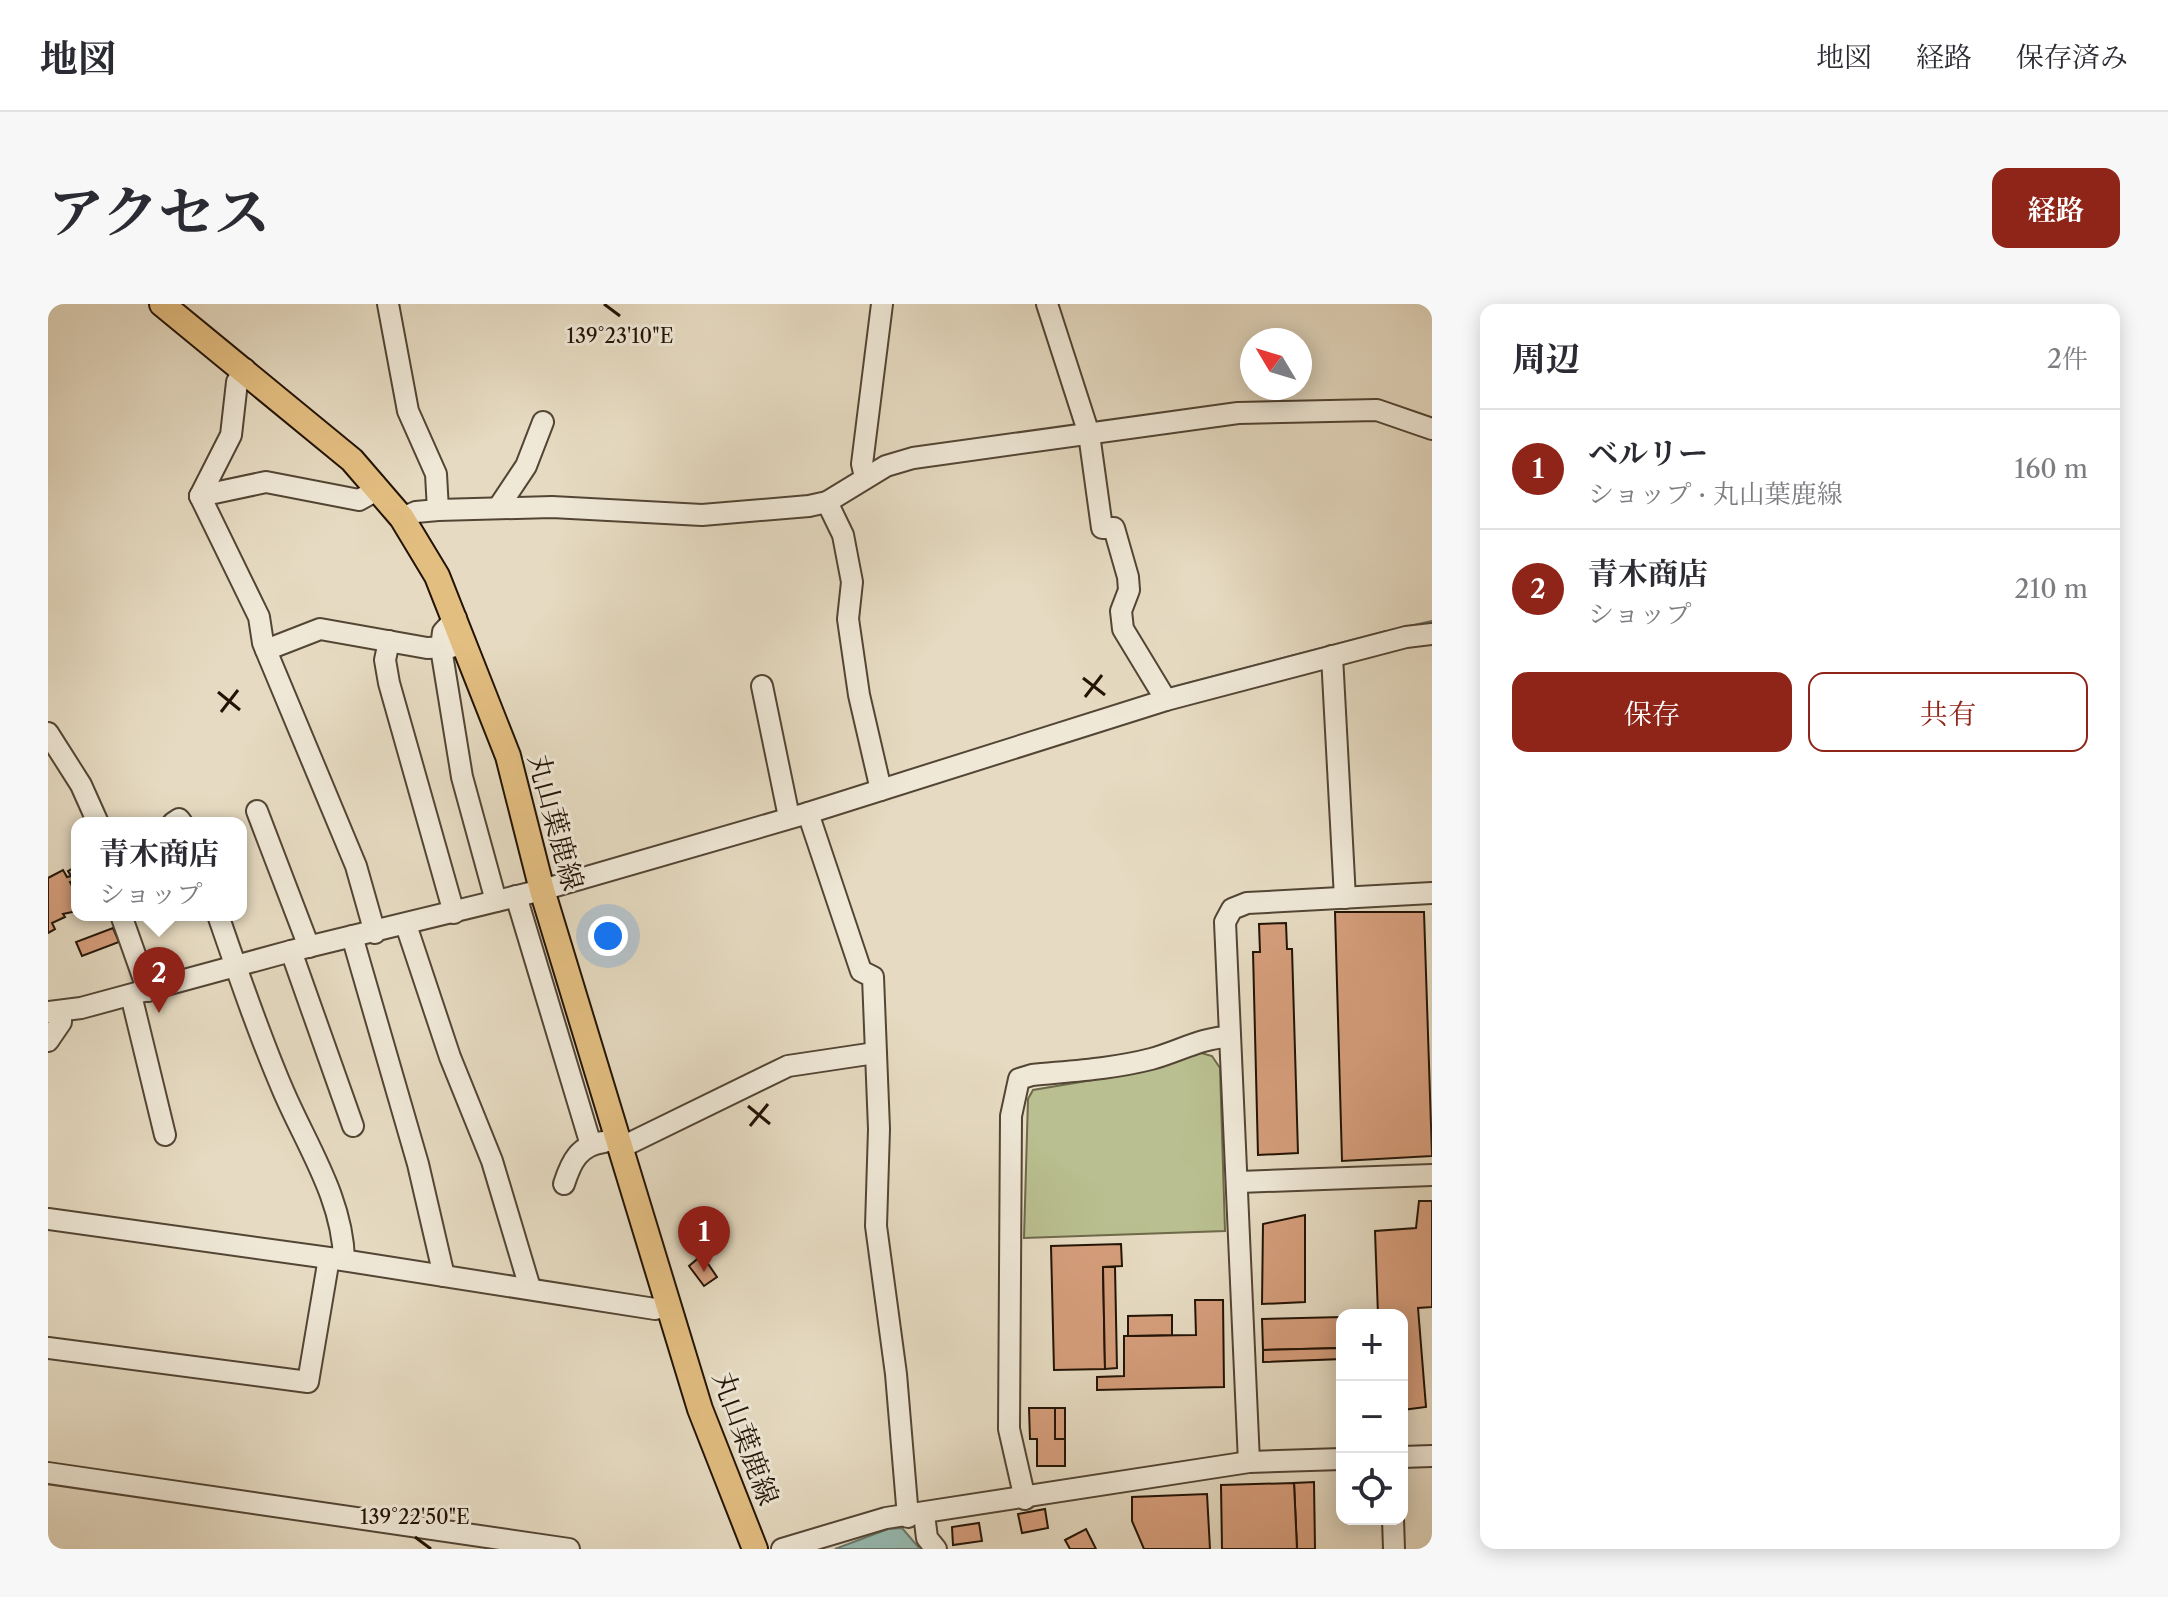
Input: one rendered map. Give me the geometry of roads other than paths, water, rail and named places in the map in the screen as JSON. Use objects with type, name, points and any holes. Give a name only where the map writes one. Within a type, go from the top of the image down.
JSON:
[{"type":"main road","name":"丸山葉鹿線","points":[[162,304],[325,436],[375,484],[402,518],[431,565],[456,618],[453,646],[508,756],[542,890],[700,1409],[755,1549]]},
{"type":"street","points":[[388,304],[408,411],[436,474],[438,510]]},
{"type":"street","points":[[865,477],[862,464],[882,304]]},
{"type":"street","points":[[1047,304],[1089,434],[1102,528],[1114,528],[1128,577],[1129,590],[1121,611],[1123,629],[1166,700]]},
{"type":"street","points":[[200,496],[231,435],[237,382],[245,369]]},
{"type":"street","points":[[402,518],[416,512],[498,508],[613,509],[702,515],[827,502],[886,466],[913,458],[1238,413],[1390,411],[1432,429]]},
{"type":"street","points":[[498,508],[526,466],[543,422]]},
{"type":"street","points":[[200,496],[266,482],[359,500],[375,484]]},
{"type":"street","points":[[200,496],[259,617],[266,650],[356,866],[375,933]]},
{"type":"street","points":[[827,502],[843,535],[852,582],[848,619],[854,665],[881,790]]},
{"type":"street","points":[[266,650],[315,630],[389,641],[453,646],[462,777],[562,1051],[591,1145]]},
{"type":"street","points":[[48,1041],[61,1022],[55,1012],[542,890],[799,815],[1166,700],[1406,637],[1432,634]]},
{"type":"street","points":[[389,641],[385,660],[389,683],[454,913]]},
{"type":"street","points":[[1332,656],[1345,898]]},
{"type":"street","points":[[762,686],[799,815],[861,971],[873,977],[879,1129],[876,1226],[916,1515],[936,1549]]},
{"type":"street","points":[[48,733],[81,785],[95,817]]},
{"type":"street","points":[[257,811],[353,1126]]},
{"type":"street","points":[[1249,1462],[1239,1182],[1225,922],[1232,909],[1247,903],[1432,893]]},
{"type":"street","points":[[129,921],[165,1135]]},
{"type":"street","points":[[48,1348],[308,1382],[336,1259],[334,1206],[319,1164],[281,1087],[220,921]]},
{"type":"street","points":[[406,925],[450,1057],[492,1161],[530,1288]]},
{"type":"street","points":[[352,936],[418,1164],[444,1276]]},
{"type":"street","points":[[1025,1499],[1009,1429],[1011,1116],[1015,1087],[1019,1079],[1032,1075],[1108,1068],[1153,1058],[1213,1037],[1230,1037]]},
{"type":"street","points":[[562,1051],[588,1040]]},
{"type":"street","points":[[564,1184],[574,1158],[591,1145],[621,1144],[788,1066],[875,1053]]},
{"type":"street","points":[[1239,1182],[1432,1175]]},
{"type":"street","points":[[48,1219],[336,1259],[655,1309],[670,1306]]},
{"type":"street","points":[[1408,1457],[1432,1456]]},
{"type":"street","points":[[782,1549],[867,1522],[1249,1462],[1336,1459]]},
{"type":"street","points":[[48,1473],[569,1549]]},
{"type":"street","points":[[1393,1525],[1394,1549]]},
{"type":"water","points":[[902,1528],[920,1549],[835,1549],[888,1529]]},
{"type":"waterway","points":[[1410,627],[1432,622]]},
{"type":"waterway","points":[[1172,688],[1386,632]]},
{"type":"place","name":"青木商店","points":[[159,1013]]},
{"type":"place","name":"ベルリー","points":[[704,1272]]}]
